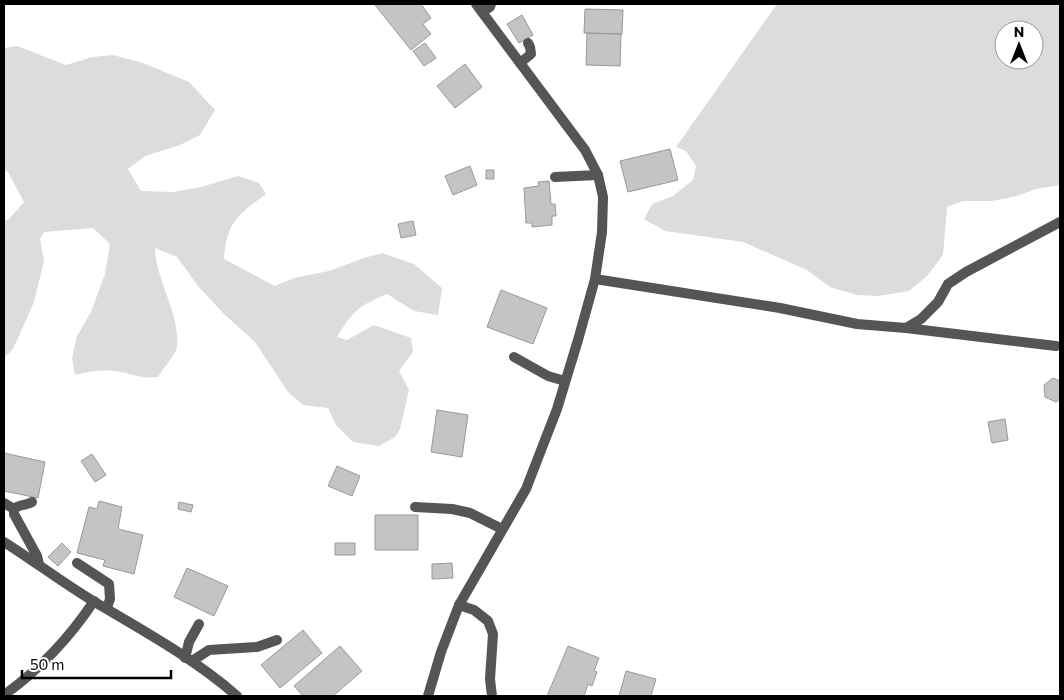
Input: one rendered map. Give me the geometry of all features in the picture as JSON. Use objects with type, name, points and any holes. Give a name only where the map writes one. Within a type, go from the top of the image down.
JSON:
[{"type":"street","points":[[479,8],[490,7],[491,4]]},
{"type":"street","points":[[428,696],[441,652],[459,605],[526,489],[557,409],[596,279],[602,232],[603,197],[598,175],[585,150],[479,8]]},
{"type":"street","points":[[520,62],[531,54],[528,44]]},
{"type":"street","points":[[555,177],[598,175]]},
{"type":"street","points":[[906,328],[921,319],[938,302],[948,284],[966,272],[1060,222]]},
{"type":"street","points":[[596,279],[780,308],[857,324],[1056,346]]},
{"type":"street","points":[[514,357],[548,376],[565,382]]},
{"type":"street","points":[[14,509],[17,506],[32,502]]},
{"type":"street","points":[[4,503],[14,509]]},
{"type":"street","points":[[415,507],[452,509],[470,513],[502,529]]},
{"type":"street","points":[[14,509],[14,514],[37,556],[39,564]]},
{"type":"street","points":[[4,542],[219,680],[237,696]]},
{"type":"street","points":[[77,562],[109,584],[110,599],[107,608]]},
{"type":"street","points":[[4,695],[43,662],[79,624],[94,601]]},
{"type":"street","points":[[459,605],[474,610],[488,621],[493,634],[490,679],[492,696]]},
{"type":"street","points":[[188,660],[189,642],[199,624]]},
{"type":"street","points":[[188,660],[209,650],[257,647],[276,640]]},
{"type":"shaded area","points":[[777,4],[1060,4],[1060,185],[1036,189],[1017,196],[992,201],[963,201],[947,207],[943,255],[927,276],[909,291],[878,296],[857,295],[830,287],[807,270],[743,242],[665,231],[644,219],[652,204],[673,196],[693,180],[696,166],[686,151],[676,147]]},
{"type":"shaded area","points":[[17,46],[66,65],[93,57],[113,55],[143,63],[189,82],[215,110],[200,135],[180,145],[145,156],[128,169],[141,191],[173,192],[201,187],[238,176],[259,183],[266,194],[235,221],[225,246],[224,259],[275,286],[294,278],[329,271],[382,253],[414,264],[442,288],[438,315],[414,311],[387,294],[357,310],[337,337],[347,340],[374,325],[411,338],[413,352],[399,371],[409,390],[400,429],[395,437],[379,446],[353,442],[336,425],[328,408],[303,405],[288,392],[255,342],[223,313],[198,286],[177,257],[155,248],[159,273],[175,322],[177,347],[174,354],[158,377],[140,377],[110,370],[75,375],[72,358],[77,336],[91,312],[105,274],[110,244],[93,228],[44,232],[40,239],[44,261],[34,302],[13,349],[4,358],[4,221],[9,219],[24,202],[8,172],[4,170],[4,48]]},
{"type":"building","points":[[376,4],[421,4],[431,18],[423,24],[431,34],[411,50]]},
{"type":"building","points":[[585,9],[623,10],[622,34],[584,33]]},
{"type":"building","points":[[522,15],[533,35],[519,43],[507,24]]},
{"type":"building","points":[[587,33],[621,34],[620,66],[586,65]]},
{"type":"building","points":[[425,43],[436,58],[424,66],[413,51]]},
{"type":"building","points":[[465,64],[482,87],[455,108],[437,86]]},
{"type":"building","points":[[670,149],[678,180],[628,192],[620,161]]},
{"type":"building","points":[[470,166],[477,185],[453,195],[445,176]]},
{"type":"building","points":[[486,170],[494,170],[494,179],[486,179]]},
{"type":"building","points":[[549,181],[551,204],[555,204],[556,216],[552,216],[552,225],[532,227],[532,223],[526,223],[524,188],[539,186],[538,182]]},
{"type":"building","points":[[413,221],[416,235],[401,238],[398,224]]},
{"type":"building","points":[[501,290],[547,308],[533,344],[487,327]]},
{"type":"building","points":[[1053,378],[1060,381],[1060,399],[1056,402],[1045,397],[1044,385]]},
{"type":"building","points":[[437,410],[468,415],[462,457],[431,452]]},
{"type":"building","points":[[1005,419],[1008,440],[992,443],[988,422]]},
{"type":"building","points":[[4,453],[45,462],[38,498],[4,491]]},
{"type":"building","points":[[92,454],[106,475],[95,482],[81,461]]},
{"type":"building","points":[[337,466],[360,476],[352,496],[328,486]]},
{"type":"building","points":[[99,501],[122,507],[118,529],[143,535],[134,574],[103,566],[105,560],[77,553],[89,507],[97,509]]},
{"type":"building","points":[[179,502],[193,505],[191,512],[178,509]]},
{"type":"building","points":[[375,515],[418,515],[418,550],[375,550]]},
{"type":"building","points":[[62,543],[71,552],[58,566],[48,557]]},
{"type":"building","points":[[335,543],[355,543],[355,555],[335,555]]},
{"type":"building","points":[[452,563],[453,578],[432,579],[432,564]]},
{"type":"building","points":[[187,568],[228,586],[214,616],[174,597]]},
{"type":"building","points":[[303,630],[322,653],[280,688],[261,665]]},
{"type":"building","points":[[340,646],[362,671],[333,696],[303,696],[294,686]]},
{"type":"building","points":[[568,646],[599,658],[594,671],[597,672],[592,686],[588,684],[584,696],[547,696]]},
{"type":"building","points":[[626,671],[656,679],[651,696],[619,696]]}]
